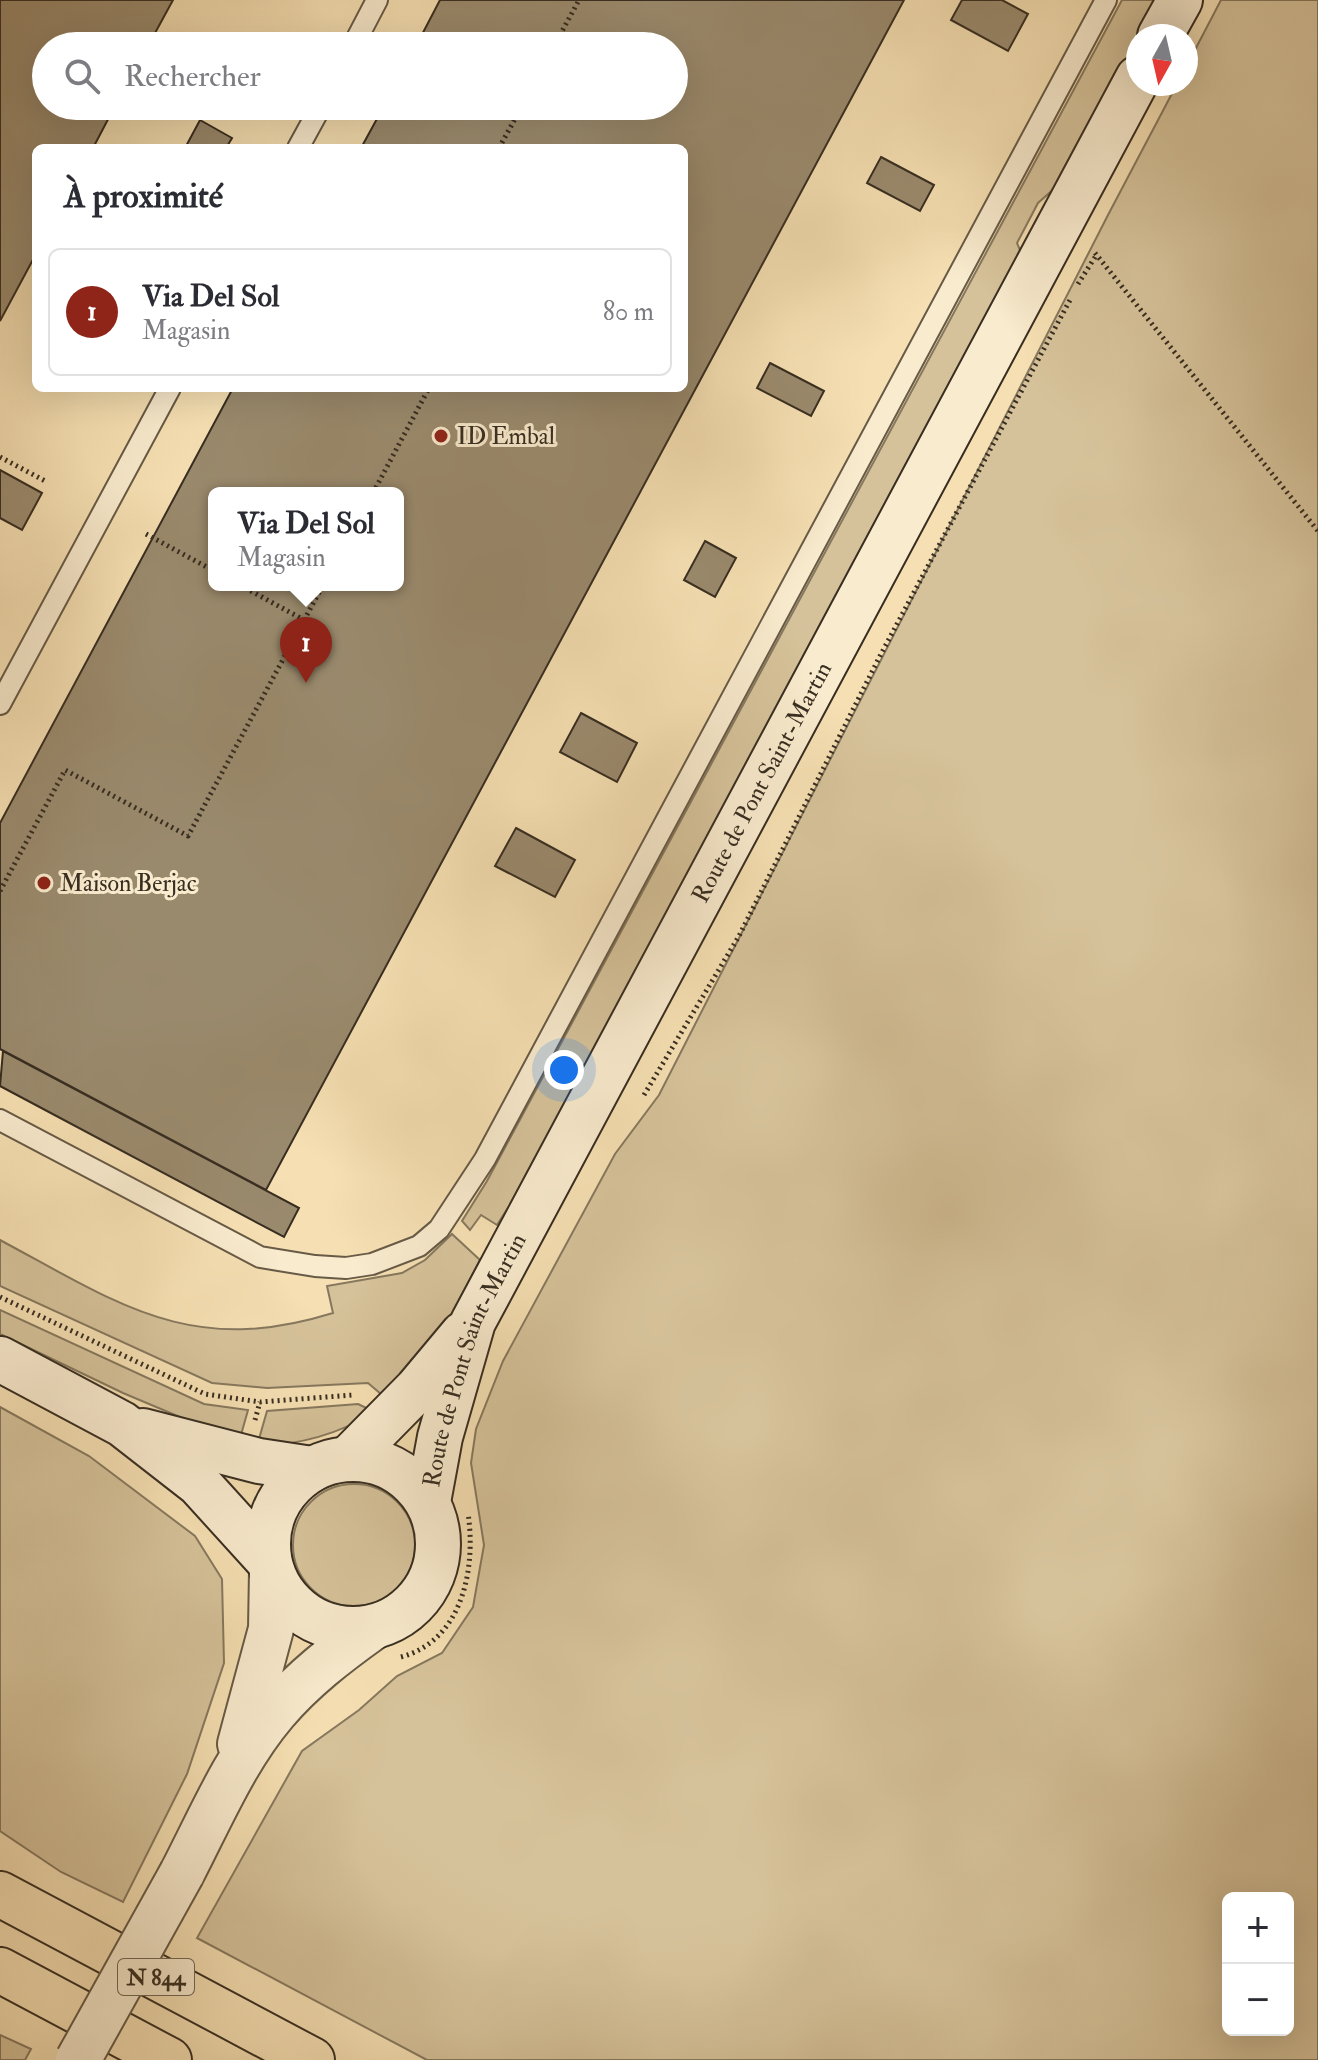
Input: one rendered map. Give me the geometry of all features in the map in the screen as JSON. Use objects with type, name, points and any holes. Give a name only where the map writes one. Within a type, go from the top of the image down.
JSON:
[{"type":"highway","name":"N 844","points":[[0,1894],[312,2060]]},
{"type":"highway","name":"N 844","points":[[0,1970],[169,2060]]},
{"type":"main road","points":[[1167,24],[1180,0]]},
{"type":"main road","name":"Route de Pont Saint-Martin","points":[[428,1502],[440,1437],[473,1322],[1128,96]]},
{"type":"main road","points":[[225,1788],[271,1629],[268,1533],[280,1498],[330,1464],[417,1389],[473,1322]]},
{"type":"main road","points":[[0,1359],[122,1424],[199,1484],[270,1566],[279,1587],[300,1611],[315,1621],[347,1630],[372,1628]]},
{"type":"main road","points":[[78,2060],[182,1873],[225,1788],[274,1714],[330,1658],[372,1628],[407,1611],[432,1580],[439,1537],[428,1502],[419,1489],[393,1468],[370,1460],[330,1464],[259,1461],[122,1424]]},
{"type":"lane","points":[[360,32],[377,0]]},
{"type":"lane","points":[[0,1120],[260,1257],[346,1268],[401,1255],[419,1246],[439,1229],[485,1159],[1106,0]]},
{"type":"lane","points":[[300,144],[313,120]]},
{"type":"lane","points":[[0,704],[168,392]]},
{"type":"path","points":[[562,32],[579,0]]},
{"type":"path","points":[[501,144],[514,120]]},
{"type":"path","points":[[1058,228],[1097,254],[1318,531]]},
{"type":"path","points":[[376,487],[427,392]]},
{"type":"path","points":[[0,457],[47,482]]},
{"type":"path","points":[[146,534],[208,568]]},
{"type":"path","points":[[251,591],[304,620]]},
{"type":"path","points":[[0,891],[65,770],[188,836],[320,591]]},
{"type":"path","points":[[0,1297],[205,1394],[260,1402],[363,1394]]},
{"type":"shaded area","points":[[1122,0],[1162,0],[1149,24],[1126,24],[1126,66],[1064,180],[1038,203],[1017,243],[1022,255],[544,1151],[497,1225],[481,1215],[470,1230],[462,1221],[487,1181]]},
{"type":"shaded area","points":[[1221,0],[1318,0],[1318,2060],[427,2060],[197,1938],[302,1751],[359,1710],[397,1676],[442,1653],[473,1607],[484,1545],[471,1463],[476,1429],[503,1361],[615,1154],[659,1095],[1171,96],[1198,96],[1198,44]]},
{"type":"shaded area","points":[[452,1234],[480,1260],[445,1328],[388,1400],[368,1383],[267,1388],[212,1383],[0,1286],[0,1240],[83,1285],[159,1317],[197,1326],[238,1329],[283,1325],[333,1313],[327,1286],[402,1273],[425,1260]]},
{"type":"shaded area","points":[[0,1310],[204,1404],[248,1410],[239,1442],[123,1393],[0,1334]]},
{"type":"shaded area","points":[[358,1404],[375,1412],[319,1437],[257,1446],[267,1411]]},
{"type":"shaded area","points":[[0,1407],[89,1456],[195,1536],[222,1579],[224,1663],[187,1774],[123,1902],[61,1872],[0,1831]]},
{"type":"shaded area","points":[[354,1484],[377,1488],[397,1502],[411,1522],[415,1545],[411,1568],[397,1588],[377,1602],[354,1606],[331,1602],[311,1588],[297,1568],[293,1545],[297,1522],[311,1502],[331,1488]]},
{"type":"shaded area","points":[[0,2035],[31,2049],[25,2060],[0,2060]]},
{"type":"building","points":[[0,0],[173,0],[156,32],[32,32],[32,120],[108,120],[95,144],[32,144],[32,261],[0,321]]},
{"type":"building","points":[[440,0],[904,0],[266,1190],[0,1049],[0,823],[231,392],[688,392],[688,144],[363,144],[376,120],[688,120],[688,32],[423,32]]},
{"type":"building","points":[[962,0],[1002,0],[1028,14],[1008,51],[951,20]]},
{"type":"building","points":[[200,120],[232,138],[228,144],[187,144]]},
{"type":"building","points":[[881,157],[934,185],[920,211],[867,183]]},
{"type":"building","points":[[770,363],[824,391],[811,416],[757,388]]},
{"type":"building","points":[[0,470],[42,493],[22,530],[0,518]]},
{"type":"building","points":[[705,541],[736,558],[715,597],[684,580]]},
{"type":"building","points":[[581,713],[637,743],[617,782],[560,752]]},
{"type":"building","points":[[516,828],[575,860],[555,897],[495,866]]},
{"type":"building","points":[[3,1051],[299,1208],[284,1237],[0,1086]]},
{"type":"place","name":"ID Embal","points":[[441,436]]},
{"type":"place","name":"Via Del Sol","points":[[306,683]]},
{"type":"place","name":"Maison Berjac","points":[[44,883]]}]
